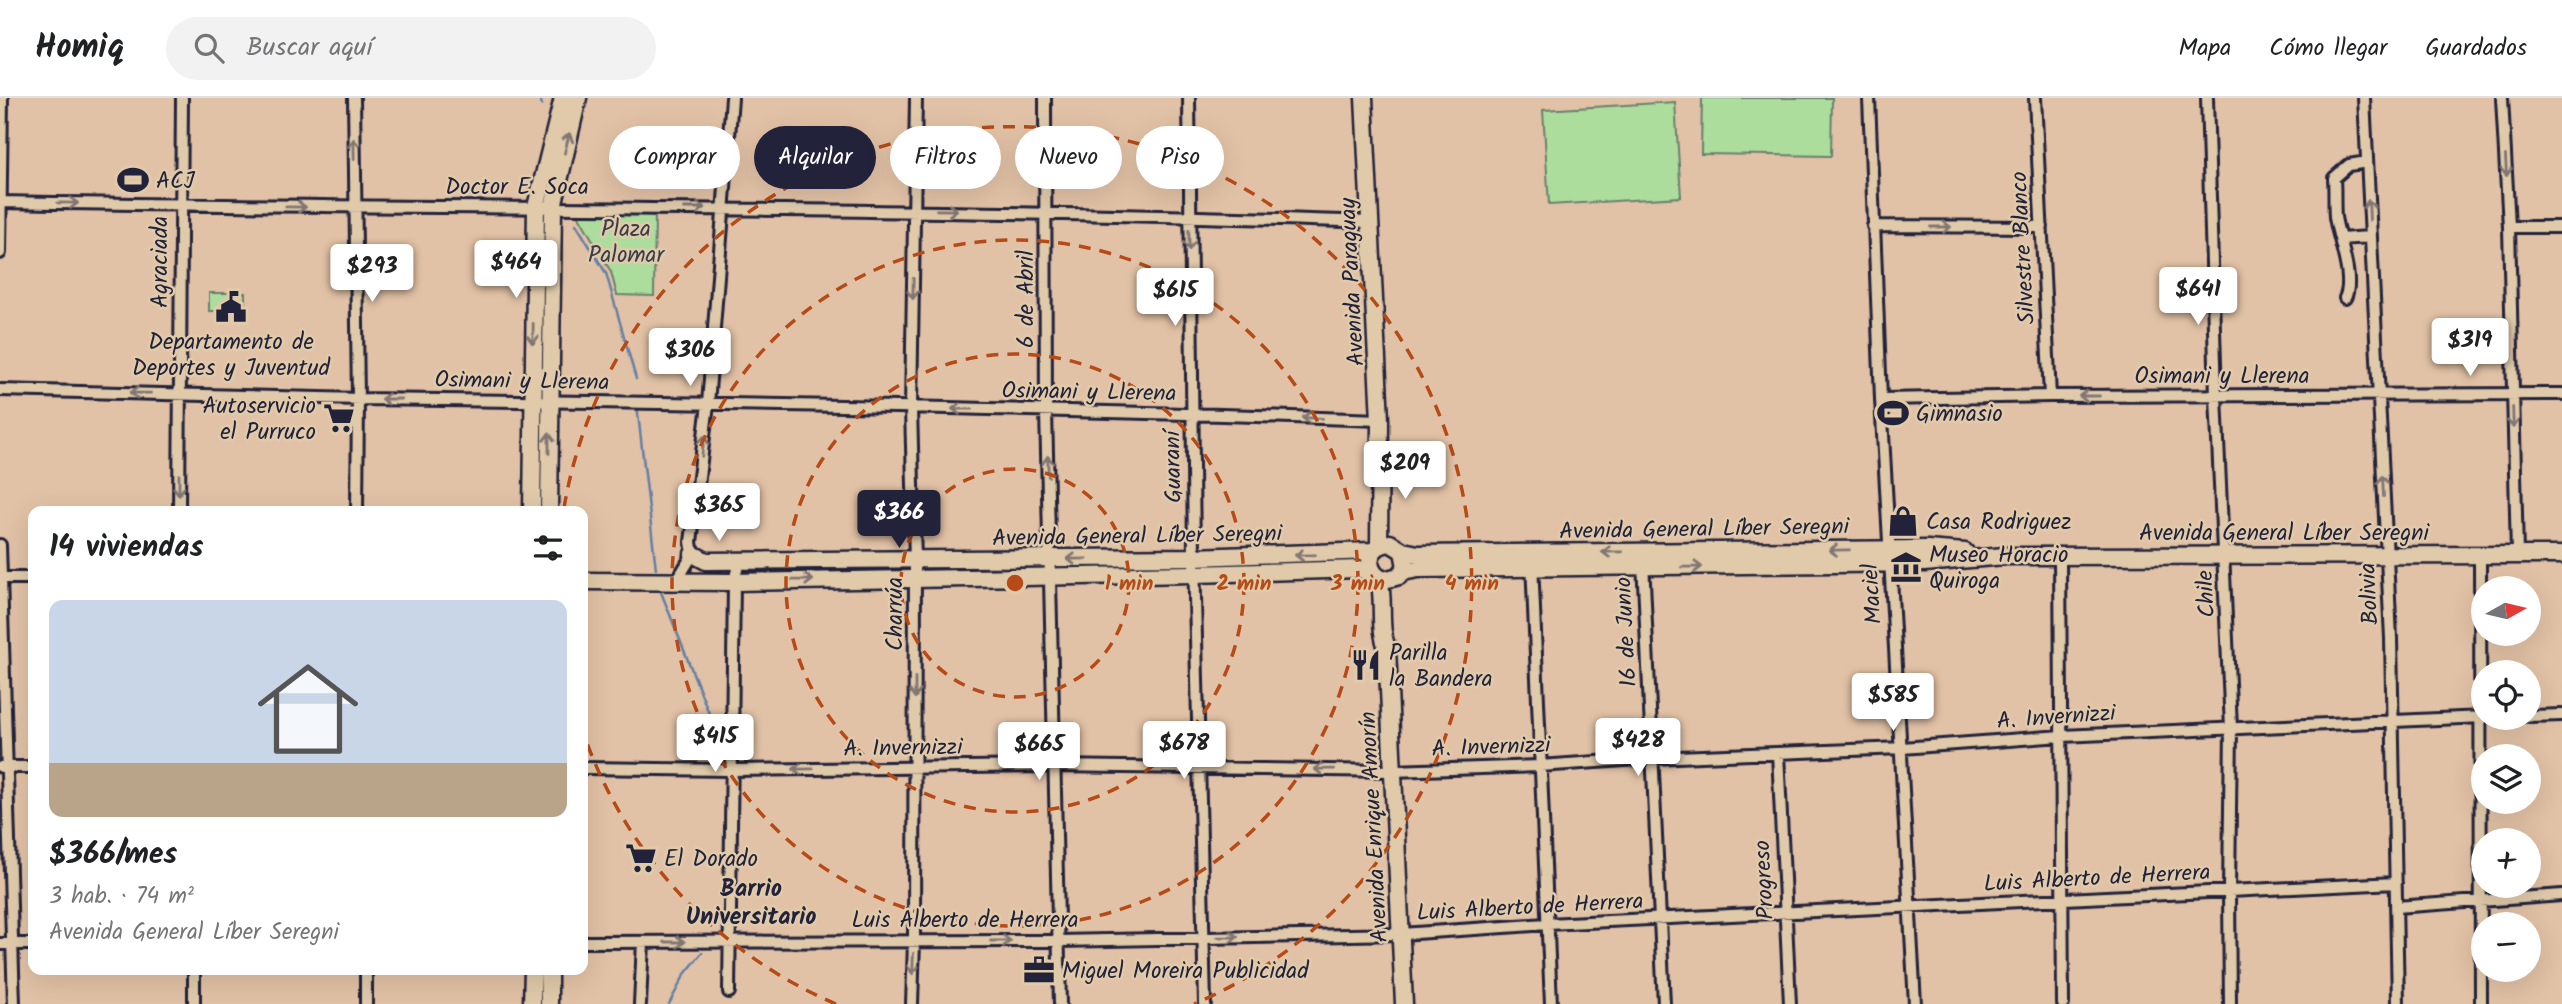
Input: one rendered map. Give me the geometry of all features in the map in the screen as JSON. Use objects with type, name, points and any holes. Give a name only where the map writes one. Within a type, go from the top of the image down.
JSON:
[{"type":"street","points":[[0,253],[2,98]]},
{"type":"street","name":"Agraciada","points":[[179,506],[182,98]]},
{"type":"street","points":[[354,98],[357,506]]},
{"type":"street","points":[[549,506],[541,400],[536,207],[563,98]]},
{"type":"street","points":[[532,506],[552,207],[578,98]]},
{"type":"street","points":[[676,582],[693,554],[691,542],[708,404],[732,98]]},
{"type":"street","name":"Charrúa","points":[[912,1004],[915,561],[911,408],[916,98]]},
{"type":"street","name":"6 de Abril","points":[[1045,98],[1046,411],[1060,1004]]},
{"type":"street","name":"Guaraní","points":[[1188,98],[1194,557],[1205,1004]]},
{"type":"street","name":"Avenida Paraguay","points":[[1364,98],[1380,421],[1381,464],[1376,549]]},
{"type":"street","name":"Maciel","points":[[1869,98],[1881,399],[1914,1004]]},
{"type":"street","name":"Silvestre Blanco","points":[[2035,98],[2050,396]]},
{"type":"street","name":"Chile","points":[[2207,98],[2216,396],[2231,728],[2230,1004]]},
{"type":"street","name":"Bolivia","points":[[2364,98],[2394,720],[2398,1004]]},
{"type":"street","points":[[2502,98],[2509,227],[2517,554]]},
{"type":"street","points":[[2345,298],[2348,279],[2335,216],[2334,178],[2349,164],[2367,162]]},
{"type":"street","name":"Doctor E. Soca","points":[[1,202],[355,208],[914,210],[1371,222]]},
{"type":"street","points":[[1873,226],[2042,227]]},
{"type":"street","points":[[2509,227],[2562,227]]},
{"type":"street","points":[[2340,239],[2370,237]]},
{"type":"street","name":"Osimani y Llerena","points":[[0,390],[1193,414],[1380,421]]},
{"type":"street","name":"Osimani y Llerena","points":[[1881,399],[2562,394]]},
{"type":"street","name":"Avenida Paraguay","points":[[1381,464],[1399,548]]},
{"type":"street","points":[[1390,543],[1399,548],[1406,561],[1401,574],[1389,580],[1376,575],[1370,562],[1376,549],[1390,543]]},
{"type":"street","points":[[0,545],[3,767],[14,1004]]},
{"type":"street","name":"Avenida General Líber Seregni","points":[[1399,548],[1418,554],[1532,560],[1890,556],[1927,549],[2005,556],[2562,555]]},
{"type":"street","name":"Avenida General Líber Seregni","points":[[693,554],[706,561],[915,561],[1194,557],[1376,549]]},
{"type":"street","points":[[2480,554],[2481,660]]},
{"type":"street","points":[[2060,556],[2063,1004]]},
{"type":"street","name":"16 de Junio","points":[[1643,559],[1664,1004]]},
{"type":"street","points":[[1532,560],[1551,1004]]},
{"type":"street","name":"Avenida General Líber Seregni","points":[[1401,574],[1418,569],[1532,560]]},
{"type":"street","points":[[729,992],[734,582],[739,561]]},
{"type":"street","name":"Avenida General Líber Seregni","points":[[588,581],[734,582],[1359,569],[1376,575]]},
{"type":"street","name":"Avenida Enrique Amorín","points":[[1387,648],[1392,638],[1392,592],[1401,574]]},
{"type":"street","name":"Avenida Enrique Amorín","points":[[1376,575],[1383,592],[1383,637],[1387,648],[1404,1004]]},
{"type":"street","points":[[0,578],[28,579]]},
{"type":"street","points":[[2541,716],[2562,715]]},
{"type":"street","name":"A. Invernizzi","points":[[588,768],[731,770],[1054,766],[1392,771],[1540,766],[1653,758],[1902,748],[2062,736],[2471,717]]},
{"type":"street","points":[[2481,1004],[2482,730]]},
{"type":"street","name":"Progreso","points":[[1778,753],[1790,1004]]},
{"type":"street","points":[[3,767],[28,767]]},
{"type":"street","name":"Luis Alberto de Herrera","points":[[588,942],[1059,940],[1401,934],[1547,924],[2396,883]]},
{"type":"street","points":[[2396,907],[2562,895]]},
{"type":"street","points":[[640,1004],[643,942]]},
{"type":"street","points":[[0,944],[28,944]]},
{"type":"street","points":[[194,975],[194,1004]]},
{"type":"street","points":[[366,975],[366,1004]]},
{"type":"street","points":[[532,1004],[533,975]]},
{"type":"street","points":[[549,975],[549,1004]]},
{"type":"green space","points":[[1702,98],[1832,98],[1831,156],[1701,154]]},
{"type":"green space","points":[[1675,102],[1681,197],[1549,205],[1543,110]]},
{"type":"green space","name":"Plaza Palomar","points":[[576,211],[655,212],[654,296],[617,295],[611,272]]},
{"type":"green space","points":[[209,293],[245,293],[245,311],[209,311]]},
{"type":"waterway","points":[[540,98],[542,105]]},
{"type":"waterway","points":[[576,224],[606,273],[636,379]]},
{"type":"waterway","points":[[637,405],[656,569]]},
{"type":"waterway","points":[[661,592],[723,749]]},
{"type":"waterway","points":[[669,1004],[685,974],[702,953]]},
{"type":"place","name":"ACJ","points":[[133,180]]},
{"type":"place","name":"Departamento de Deportes y Juventud","points":[[231,307]]},
{"type":"place","name":"Gimnasio","points":[[1893,413]]},
{"type":"place","name":"Autoservicio el Purruco","points":[[339,418]]},
{"type":"place","name":"Casa Rodriguez","points":[[1903,521]]},
{"type":"place","name":"Museo Horacio Quiroga","points":[[1906,567]]},
{"type":"place","name":"Parilla la Bandera","points":[[1366,665]]},
{"type":"place","name":"El Dorado","points":[[641,858]]},
{"type":"place","name":"Miguel Moreira Publicidad","points":[[1039,970]]},
{"type":"district","name":"Barrio Universitario","points":[[751,902]]}]
